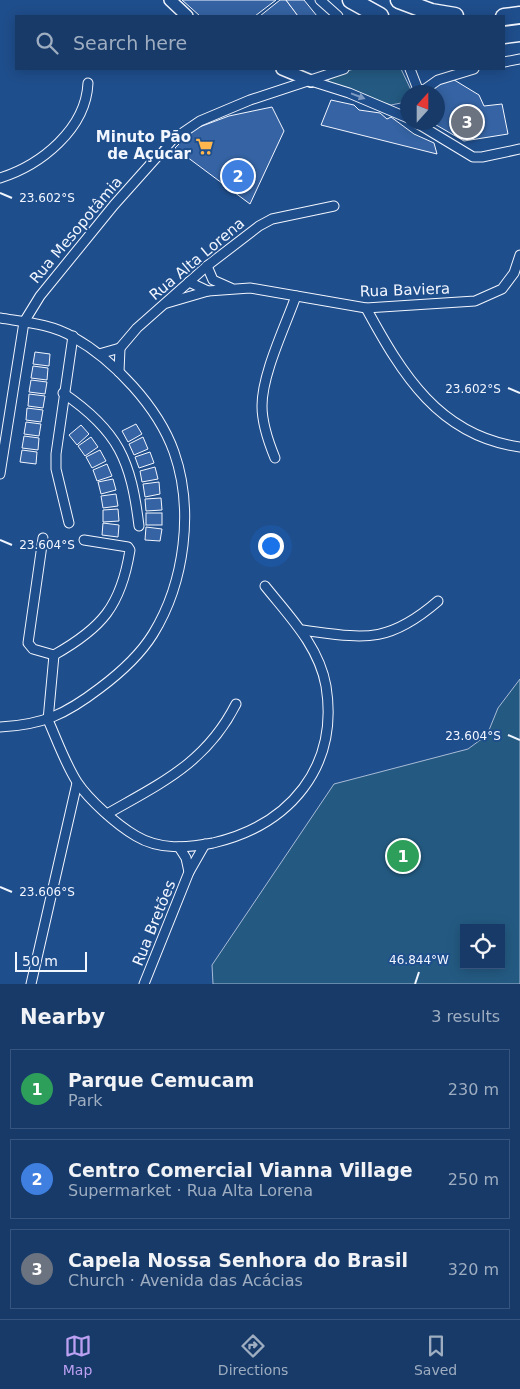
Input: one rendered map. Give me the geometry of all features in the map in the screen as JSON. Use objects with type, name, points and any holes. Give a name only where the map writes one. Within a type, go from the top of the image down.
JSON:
[{"type":"highway","points":[[350,0],[378,15]]},
{"type":"highway","points":[[399,0],[430,12],[448,15]]},
{"type":"highway","points":[[505,18],[520,15]]},
{"type":"highway","points":[[505,35],[520,33]]},
{"type":"street","points":[[170,0],[186,15]]},
{"type":"street","points":[[320,0],[337,15]]},
{"type":"street","points":[[505,62],[520,59]]},
{"type":"street","points":[[284,70],[349,93],[400,115]]},
{"type":"street","name":"Rua Mesopotâmia","points":[[0,474],[24,322],[58,271],[172,140],[200,121],[234,107],[341,70]]},
{"type":"street","points":[[410,70],[417,85]]},
{"type":"street","points":[[430,85],[438,80],[471,70]]},
{"type":"street","points":[[0,178],[39,160],[59,142],[79,117],[88,101],[88,83]]},
{"type":"street","points":[[429,130],[473,156],[482,157],[520,149]]},
{"type":"street","name":"Rua Alta Lorena","points":[[99,354],[120,348],[164,304],[207,266],[272,219],[334,206]]},
{"type":"street","name":"Rua Baviera","points":[[164,304],[208,291],[250,288],[366,308],[475,301],[490,296],[502,289],[514,273],[520,255]]},
{"type":"street","points":[[207,266],[213,280],[234,289]]},
{"type":"street","name":"Rua Baviera","points":[[189,282],[208,291]]},
{"type":"street","points":[[274,458],[265,432],[262,407],[264,386],[296,296]]},
{"type":"street","points":[[366,308],[398,361],[434,409],[460,427],[504,445],[520,448]]},
{"type":"street","points":[[0,318],[58,329],[73,336],[99,354],[140,394],[174,450],[183,484],[185,514],[178,573],[163,616],[152,636],[136,657],[114,678],[86,699],[48,720],[0,727]]},
{"type":"street","points":[[69,523],[56,469],[64,393],[73,336]]},
{"type":"street","points":[[119,372],[120,348]]},
{"type":"street","points":[[64,393],[87,410],[115,440],[126,463],[135,492],[139,526]]},
{"type":"street","points":[[43,538],[28,643],[34,649],[54,654],[83,638],[102,620],[120,591],[128,564],[130,550],[128,547],[84,540]]},
{"type":"street","points":[[54,654],[48,720],[78,783],[107,814],[135,836],[150,843],[180,847],[237,837],[264,824],[301,792],[321,759],[326,739],[325,685],[321,669],[302,630],[265,586]]},
{"type":"street","points":[[302,630],[362,638],[375,637],[410,623],[438,601]]},
{"type":"street","points":[[107,814],[178,774],[208,745],[226,724],[236,704]]},
{"type":"street","points":[[30,984],[78,783]]},
{"type":"street","name":"Rua Bretões","points":[[144,984],[189,872],[205,844]]},
{"type":"street","name":"Rua Bretões","points":[[180,847],[186,858],[189,872]]},
{"type":"shaded area","points":[[350,70],[401,70],[409,85],[400,85],[400,103],[391,105],[325,84],[333,75]]},
{"type":"shaded area","points":[[520,679],[520,984],[213,984],[212,965],[334,784],[468,749],[487,735],[498,708]]},
{"type":"building","points":[[182,0],[276,0],[256,15],[199,15]]},
{"type":"building","points":[[280,0],[286,0],[297,15],[261,15]]},
{"type":"building","points":[[286,0],[304,0],[316,15],[297,15]]},
{"type":"building","points":[[451,78],[479,95],[484,106],[502,104],[508,134],[464,141],[445,130],[445,85],[438,85]]},
{"type":"building","points":[[331,100],[354,105],[359,110],[380,113],[387,119],[391,117],[400,124],[400,130],[409,130],[434,143],[437,154],[321,125]]},
{"type":"building","points":[[272,107],[284,131],[250,204],[175,148],[194,129],[229,116]]},
{"type":"building","points":[[471,112],[475,115],[471,121],[479,126],[475,134],[468,129],[464,135],[458,131],[462,124],[455,119],[459,113],[467,118]]},
{"type":"building","points":[[35,352],[50,354],[49,366],[33,364]]},
{"type":"building","points":[[33,366],[48,368],[47,380],[31,378]]},
{"type":"building","points":[[31,380],[47,382],[45,394],[29,392]]},
{"type":"building","points":[[29,394],[45,396],[43,408],[28,406]]},
{"type":"building","points":[[27,408],[43,410],[41,422],[26,420]]},
{"type":"building","points":[[26,422],[41,424],[39,436],[24,434]]},
{"type":"building","points":[[136,424],[142,434],[128,442],[122,431]]},
{"type":"building","points":[[81,425],[89,434],[77,445],[69,435]]},
{"type":"building","points":[[24,436],[39,438],[38,450],[22,448]]},
{"type":"building","points":[[91,437],[98,447],[85,456],[78,446]]},
{"type":"building","points":[[143,437],[148,449],[134,455],[129,444]]},
{"type":"building","points":[[22,450],[37,452],[36,464],[20,462]]},
{"type":"building","points":[[100,450],[106,461],[92,468],[86,457]]},
{"type":"building","points":[[150,452],[154,463],[139,468],[135,457]]},
{"type":"building","points":[[107,464],[112,476],[97,481],[93,470]]},
{"type":"building","points":[[155,467],[158,479],[142,482],[140,471]]},
{"type":"building","points":[[113,479],[116,490],[101,494],[98,482]]},
{"type":"building","points":[[159,482],[160,494],[145,497],[143,484]]},
{"type":"building","points":[[116,494],[118,506],[103,508],[101,496]]},
{"type":"building","points":[[161,498],[162,510],[146,511],[145,499]]},
{"type":"building","points":[[118,509],[119,521],[103,522],[103,510]]},
{"type":"building","points":[[146,513],[162,513],[162,525],[146,525]]},
{"type":"building","points":[[103,523],[119,525],[118,537],[102,535]]},
{"type":"building","points":[[146,527],[162,529],[160,541],[145,540]]},
{"type":"place","name":"Capela Nossa Senhora do Brasil","points":[[467,122]]},
{"type":"place","name":"Minuto Pão de Açúcar","points":[[205,146]]},
{"type":"place","name":"Centro Comercial Vianna Village","points":[[238,176]]},
{"type":"place","name":"Parque Cemucam","points":[[403,856]]}]
